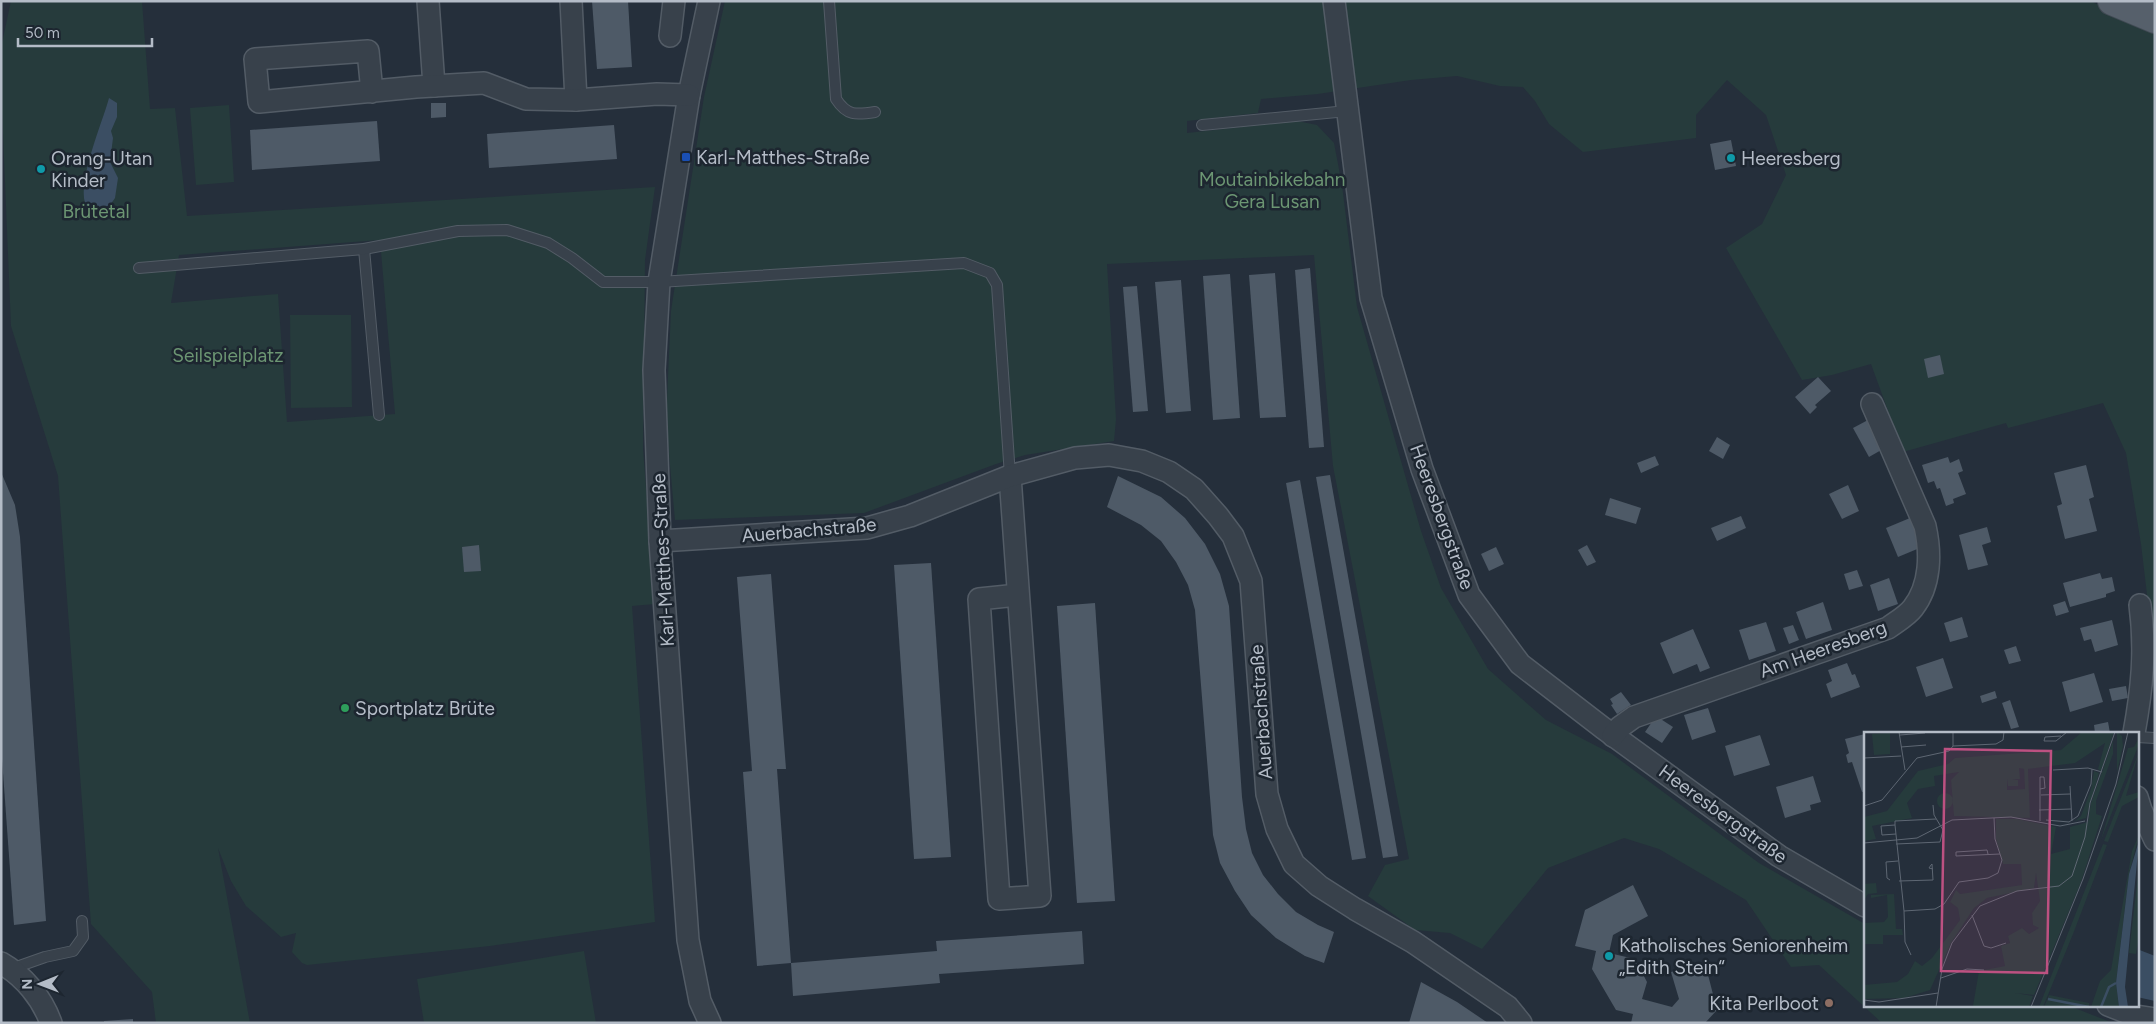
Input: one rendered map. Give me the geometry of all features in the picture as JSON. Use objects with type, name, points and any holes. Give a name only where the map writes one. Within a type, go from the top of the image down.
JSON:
[{"type":"main road","points":[[2112,1],[2155,19]]},
{"type":"street","points":[[428,1],[434,86]]},
{"type":"street","points":[[571,1],[576,100]]},
{"type":"street","points":[[670,36],[674,1]]},
{"type":"street","name":"Karl-Matthes-Straße","points":[[709,1],[689,95],[659,282],[654,370],[660,541],[688,940],[700,1001],[710,1023]]},
{"type":"street","name":"Heeresbergstraße","points":[[1334,1],[1371,298],[1422,469],[1469,594],[1520,664],[1613,736],[1779,856],[1864,905]]},
{"type":"street","points":[[372,92],[368,51],[255,59],[258,102],[484,83],[526,99],[576,100],[656,94],[689,95]]},
{"type":"street","name":"Am Heeresberg","points":[[1613,736],[1620,728],[1634,718],[1888,628],[1913,609],[1927,582],[1929,544],[1925,526],[1872,404]]},
{"type":"street","name":"Auerbachstraße","points":[[660,541],[867,528],[910,516],[1010,476],[1075,458],[1109,455],[1142,461],[1168,472],[1194,489],[1233,536],[1251,581],[1267,794],[1277,829],[1294,864],[1318,886],[1413,942],[1492,996],[1508,1008],[1521,1023]]},
{"type":"street","points":[[1010,476],[1040,896],[999,899],[979,599],[1018,595]]},
{"type":"street","points":[[2134,732],[2142,694],[2144,637],[2140,605]]},
{"type":"street","points":[[2138,801],[2140,810],[2155,840]]},
{"type":"street","points":[[6,966],[27,982],[48,1013],[52,1023]]},
{"type":"street","points":[[2111,1006],[2136,1016],[2155,1019]]},
{"type":"lane","points":[[829,1],[836,99],[842,108],[851,114],[875,112]]},
{"type":"lane","points":[[1202,125],[1347,110]]},
{"type":"lane","points":[[138,268],[364,249],[458,231],[508,230],[548,242],[603,282],[659,282],[964,262],[990,273],[998,285],[1010,476]]},
{"type":"lane","points":[[364,249],[379,415]]},
{"type":"lane","points":[[2138,737],[2155,738]]},
{"type":"lane","points":[[6,966],[73,951],[83,937],[82,920]]},
{"type":"green space","points":[[11,1],[142,1],[150,109],[175,108],[187,216],[655,187],[645,260],[643,449],[655,604],[632,606],[655,922],[490,946],[307,965],[302,963],[292,952],[296,933],[281,937],[246,906],[231,881],[218,848],[250,1023],[156,1023],[152,992],[91,924],[58,476],[11,326],[1,48]],"holes":[[[380,240],[395,414],[287,422],[278,294],[171,303],[179,255]]]},
{"type":"green space","name":"Moutainbikebahn Gera Lusan","points":[[725,1],[2090,1],[2155,30],[2155,662],[2141,544],[2126,453],[2103,403],[2008,428],[2006,423],[1903,452],[1871,364],[1832,375],[1802,380],[1726,248],[1762,224],[1786,175],[1766,115],[1727,80],[1696,115],[1696,138],[1583,152],[1549,124],[1535,101],[1523,87],[1500,86],[1457,76],[1411,80],[1318,94],[1261,99],[1258,113],[1187,121],[1187,133],[1297,121],[1317,125],[1334,143],[1342,185],[1357,307],[1421,531],[1441,588],[1488,669],[1546,720],[1612,754],[1759,863],[1864,923],[1864,1006],[2070,1006],[2113,1023],[1882,1023],[1819,965],[1791,967],[1746,900],[1659,849],[1624,838],[1548,868],[1482,949],[1450,933],[1415,930],[1368,896],[1385,865],[1409,859],[1333,466],[1314,255],[1107,264],[1116,419],[1114,441],[1025,455],[864,513],[675,520],[666,421],[671,311],[704,97]]},
{"type":"green space","points":[[229,105],[234,182],[196,185],[190,108]]},
{"type":"green space","points":[[290,315],[351,315],[352,407],[291,408]]},
{"type":"green space","points":[[584,951],[596,1023],[424,1023],[417,979]]},
{"type":"water","points":[[109,98],[117,103],[117,117],[111,131],[113,138],[110,162],[118,178],[115,198],[108,208],[92,217],[85,203],[85,180]]},
{"type":"water","points":[[2138,949],[2155,956],[2155,1001],[2138,997]]},
{"type":"building","points":[[592,1],[628,1],[632,67],[597,69]]},
{"type":"building","points":[[431,103],[446,103],[446,117],[431,118]]},
{"type":"building","points":[[377,121],[380,161],[252,170],[250,130]]},
{"type":"building","points":[[614,125],[617,159],[489,168],[487,134]]},
{"type":"building","points":[[1731,140],[1736,166],[1715,170],[1710,144]]},
{"type":"building","points":[[1310,268],[1324,447],[1309,448],[1295,270]]},
{"type":"building","points":[[1275,273],[1286,417],[1260,418],[1249,275]]},
{"type":"building","points":[[1230,274],[1240,418],[1213,420],[1203,276]]},
{"type":"building","points":[[1181,280],[1191,411],[1166,413],[1155,282]]},
{"type":"building","points":[[1137,286],[1148,411],[1133,412],[1123,287]]},
{"type":"building","points":[[1940,355],[1944,374],[1928,378],[1924,359]]},
{"type":"building","points":[[1818,377],[1831,391],[1815,405],[1817,407],[1810,414],[1795,397]]},
{"type":"building","points":[[1868,420],[1883,449],[1869,457],[1853,428]]},
{"type":"building","points":[[1717,437],[1730,445],[1723,459],[1709,451]]},
{"type":"building","points":[[1655,456],[1659,465],[1641,473],[1637,463]]},
{"type":"building","points":[[1948,457],[1950,463],[1959,459],[1963,471],[1958,473],[1966,494],[1953,499],[1954,503],[1946,506],[1940,488],[1937,489],[1934,481],[1928,483],[1922,465]]},
{"type":"building","points":[[2086,465],[2094,497],[2089,499],[2097,531],[2065,539],[2057,506],[2062,504],[2054,473]]},
{"type":"building","points":[[1,472],[15,505],[20,537],[46,921],[14,925],[1,745]]},
{"type":"building","points":[[1330,475],[1398,856],[1383,858],[1316,477]]},
{"type":"building","points":[[1118,476],[1161,497],[1185,518],[1205,544],[1220,574],[1229,606],[1242,797],[1246,829],[1252,853],[1263,875],[1296,912],[1334,932],[1324,963],[1305,956],[1276,938],[1251,915],[1220,863],[1213,835],[1195,610],[1188,585],[1176,562],[1161,541],[1141,525],[1107,507]]},
{"type":"building","points":[[1300,480],[1366,858],[1352,860],[1286,483]]},
{"type":"building","points":[[1848,485],[1859,511],[1842,519],[1829,494]]},
{"type":"building","points":[[1610,498],[1641,508],[1636,524],[1605,515]]},
{"type":"building","points":[[1741,516],[1746,528],[1717,541],[1711,528]]},
{"type":"building","points":[[1910,518],[1922,547],[1898,557],[1886,528]]},
{"type":"building","points":[[1987,527],[1991,542],[1982,545],[1988,565],[1968,570],[1959,535]]},
{"type":"building","points":[[479,545],[481,571],[464,572],[462,547]]},
{"type":"building","points":[[1587,545],[1596,562],[1587,566],[1578,550]]},
{"type":"building","points":[[1496,547],[1504,564],[1489,571],[1481,554]]},
{"type":"building","points":[[931,563],[951,857],[914,859],[894,565]]},
{"type":"building","points":[[1857,570],[1863,586],[1849,590],[1844,574]]},
{"type":"building","points":[[2100,573],[2102,579],[2112,577],[2115,591],[2106,594],[2106,597],[2070,607],[2063,583]]},
{"type":"building","points":[[771,574],[786,769],[777,769],[791,963],[757,966],[743,772],[752,771],[737,577]]},
{"type":"building","points":[[1889,578],[1898,604],[1878,611],[1870,585]]},
{"type":"building","points":[[2065,601],[2069,612],[2056,616],[2053,605]]},
{"type":"building","points":[[1823,602],[1832,630],[1806,639],[1796,612]]},
{"type":"building","points":[[1095,603],[1115,901],[1077,903],[1057,606]]},
{"type":"building","points":[[1962,617],[1968,637],[1950,642],[1944,623]]},
{"type":"building","points":[[2112,620],[2118,645],[2095,652],[2091,639],[2084,641],[2080,628]]},
{"type":"building","points":[[1766,622],[1776,651],[1749,660],[1739,630]]},
{"type":"building","points":[[1793,625],[1799,640],[1789,644],[1783,628]]},
{"type":"building","points":[[1693,629],[1710,668],[1700,672],[1697,664],[1673,674],[1660,643]]},
{"type":"building","points":[[2016,646],[2021,661],[2009,664],[2004,650]]},
{"type":"building","points":[[1943,658],[1953,688],[1926,697],[1916,667]]},
{"type":"building","points":[[1847,663],[1852,675],[1855,674],[1860,687],[1831,698],[1826,684],[1832,681],[1828,670]]},
{"type":"building","points":[[2094,673],[2103,702],[2070,712],[2062,682]]},
{"type":"building","points":[[2126,686],[2128,698],[2112,701],[2109,689]]},
{"type":"building","points":[[1995,691],[1997,698],[1982,703],[1980,696]]},
{"type":"building","points":[[1621,692],[1631,705],[1617,714],[1611,705],[1613,704],[1610,699]]},
{"type":"building","points":[[2010,700],[2019,727],[2011,729],[2002,703]]},
{"type":"building","points":[[1708,708],[1716,732],[1692,740],[1684,715]]},
{"type":"building","points":[[1656,716],[1673,727],[1662,743],[1645,732]]},
{"type":"building","points":[[2108,722],[2110,732],[2095,732],[2094,725]]},
{"type":"building","points":[[1864,734],[1864,791],[1862,792],[1852,762],[1848,763],[1846,755],[1849,753],[1845,739]]},
{"type":"building","points":[[1760,735],[1770,765],[1734,776],[1725,746]]},
{"type":"building","points":[[1813,776],[1821,802],[1810,805],[1811,810],[1785,818],[1776,787]]},
{"type":"building","name":"Katholisches Seniorenheim „Edith Stein“","points":[[1633,885],[1648,916],[1613,935],[1609,953],[1635,959],[1647,982],[1642,999],[1672,1007],[1679,999],[1671,972],[1705,963],[1717,1010],[1705,1023],[1631,1023],[1633,1014],[1616,1010],[1592,969],[1596,951],[1575,946],[1585,910]]},
{"type":"building","points":[[1082,931],[1084,964],[939,974],[940,983],[793,996],[791,963],[937,951],[936,941]]},
{"type":"building","points":[[1421,982],[1457,1002],[1488,1023],[1409,1023]]},
{"type":"building","points":[[133,1019],[133,1023],[104,1023],[104,1021]]},
{"type":"place","name":"Karl-Matthes-Straße","points":[[686,157]]},
{"type":"place","name":"Heeresberg","points":[[1731,158]]},
{"type":"place","name":"Orang-Utan Kinder","points":[[41,169]]},
{"type":"place","name":"Sportplatz Brüte","points":[[345,708]]},
{"type":"place","name":"Katholisches Seniorenheim „Edith Stein“","points":[[1609,956]]},
{"type":"place","name":"Kita Perlboot","points":[[1829,1003]]},
{"type":"park label","name":"Brütetal","points":[[96,211]]},
{"type":"park label","name":"Seilspielplatz","points":[[228,355]]}]
